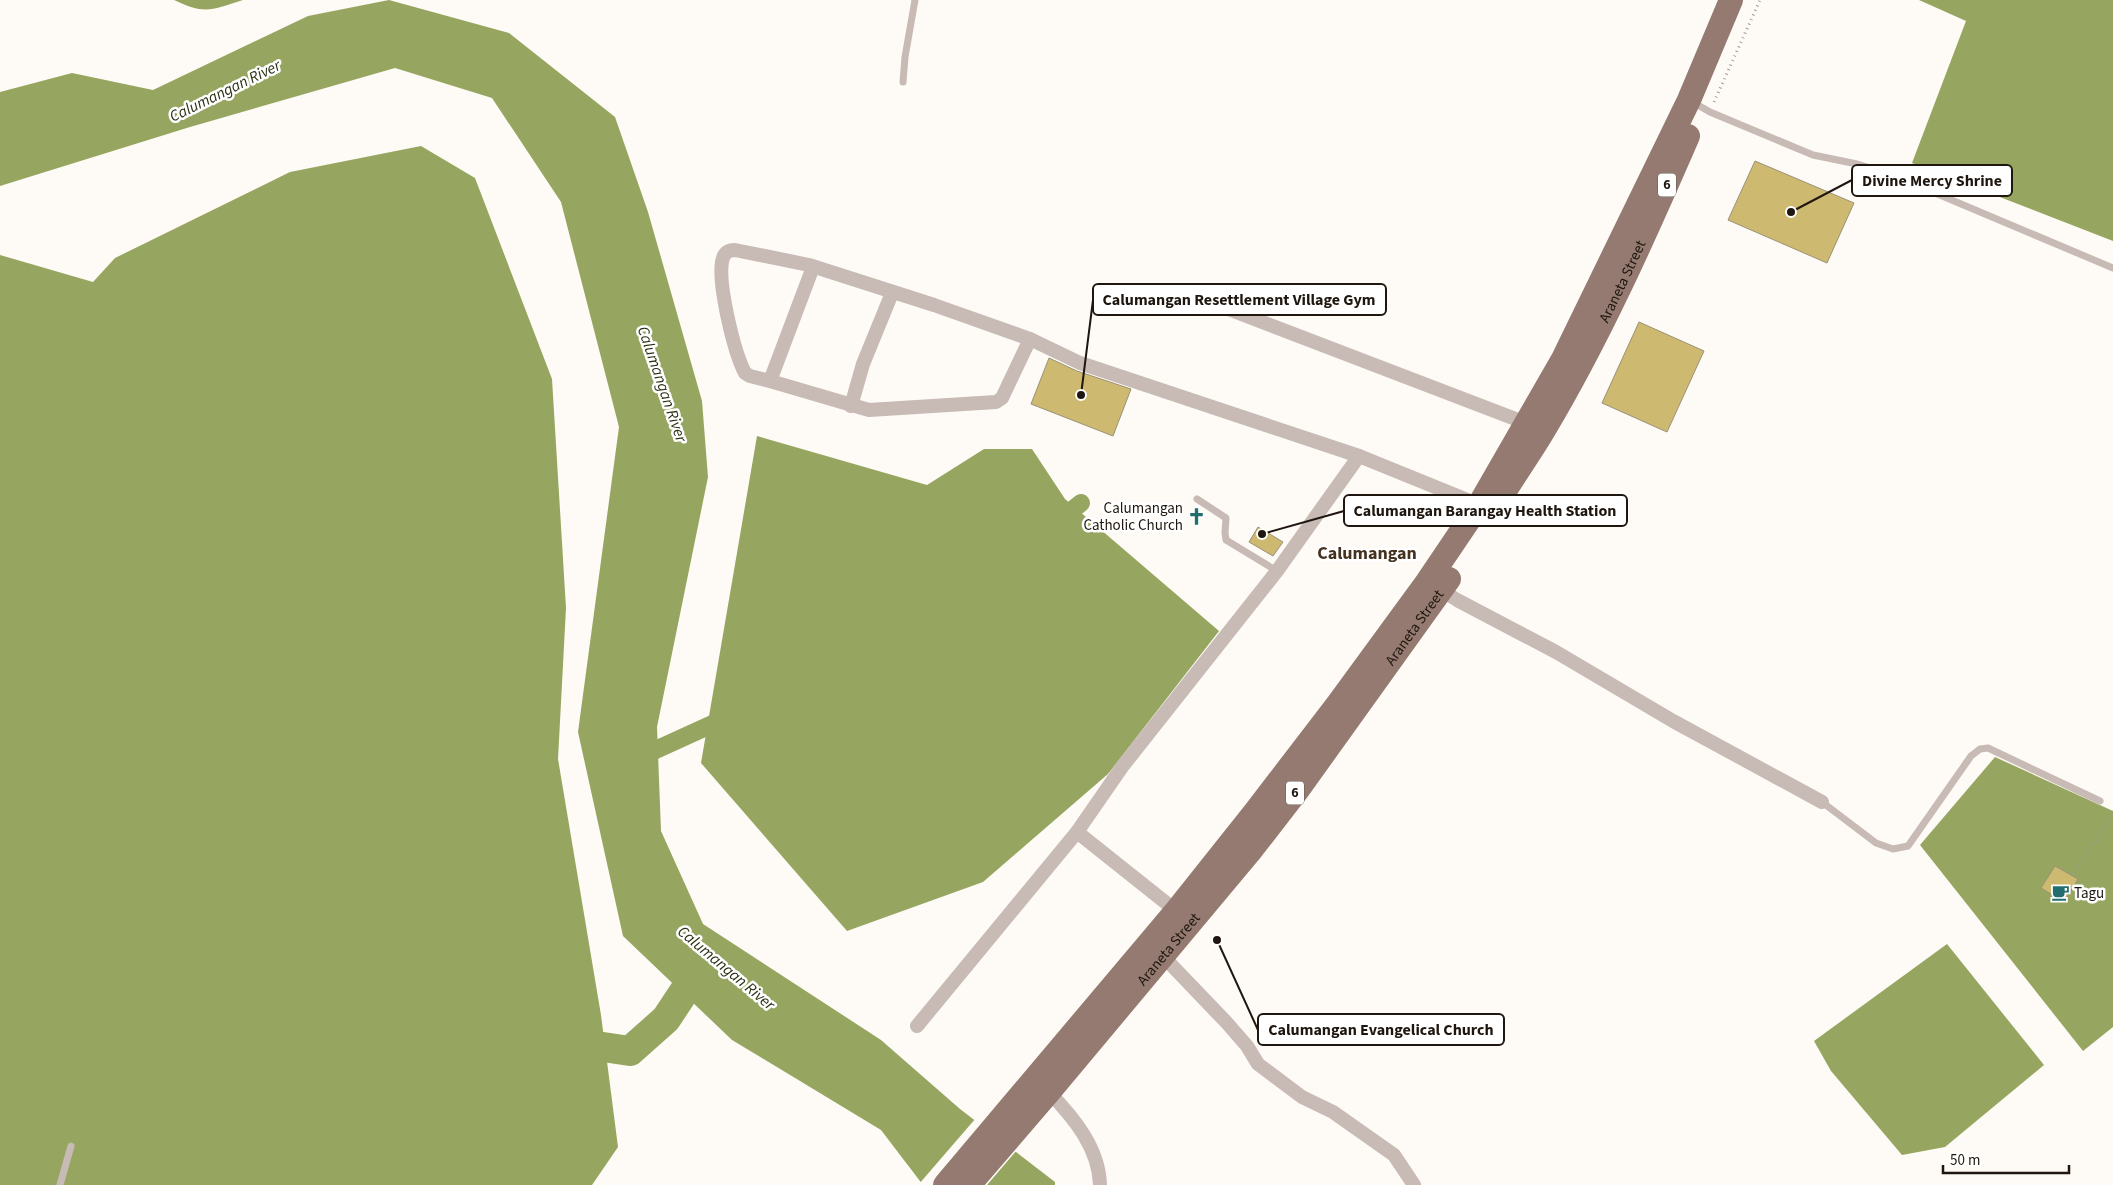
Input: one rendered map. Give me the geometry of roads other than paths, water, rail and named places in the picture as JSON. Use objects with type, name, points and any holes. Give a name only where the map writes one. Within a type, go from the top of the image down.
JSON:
[{"type":"highway","points":[[945,1185],[1008,1126],[1183,917],[1337,705],[1444,592],[1486,507],[1535,426],[1563,359],[1695,103],[1731,0]]},
{"type":"highway","name":"Araneta Street","points":[[1535,426],[1578,367],[1620,285],[1695,103],[1749,0]]},
{"type":"highway","name":"Araneta Street","points":[[969,1185],[1008,1126],[1049,1092],[1156,949]]},
{"type":"street","points":[[1030,339],[1002,398],[996,402],[882,410],[869,410],[852,406],[745,373],[726,314],[722,268],[724,256],[729,250],[735,250],[813,267],[934,305],[1030,339],[1080,363],[1359,456],[1486,507]]},
{"type":"street","points":[[770,381],[813,267]]},
{"type":"street","points":[[1178,290],[1535,426]]},
{"type":"street","points":[[852,406],[863,364],[892,293]]},
{"type":"street","points":[[917,1026],[1076,832],[1122,767],[1277,571],[1359,456]]},
{"type":"street","points":[[1444,592],[1556,652],[1672,721],[1822,802]]},
{"type":"street","points":[[1076,832],[1183,917]]},
{"type":"street","points":[[1156,949],[1227,1023],[1247,1046],[1258,1064],[1302,1097],[1333,1112],[1394,1155],[1414,1185]]},
{"type":"street","points":[[1049,1092],[1064,1107],[1092,1149],[1100,1168],[1100,1185]]},
{"type":"lane","points":[[903,82],[914,0]]},
{"type":"lane","points":[[1695,103],[1813,155],[1857,164],[1890,174],[2113,268]]},
{"type":"lane","points":[[1197,499],[1224,515],[1226,518],[1226,540],[1277,571]]},
{"type":"lane","points":[[1822,802],[1876,843],[1893,849],[1908,846],[1971,756],[1980,749],[1988,748],[2100,802]]},
{"type":"lane","points":[[60,1185],[71,1146]]},
{"type":"water","points":[[174,0],[243,0],[215,8],[201,9],[193,8]]},
{"type":"water","name":"Calumangan River","points":[[389,0],[509,33],[615,117],[648,212],[702,401],[708,477],[657,727],[661,831],[703,924],[881,1040],[960,1109],[1055,1182],[1055,1185],[923,1185],[881,1130],[732,1040],[623,936],[578,732],[619,427],[561,202],[492,98],[395,68],[190,127],[0,186],[0,92],[72,73],[153,90],[308,16]]},
{"type":"water","points":[[1919,0],[2113,0],[2113,241],[1912,163],[1966,21]]},
{"type":"water","points":[[421,146],[475,178],[552,379],[566,608],[558,759],[601,1015],[618,1147],[592,1185],[0,1185],[0,255],[93,282],[115,258],[290,172]]},
{"type":"water","points":[[757,436],[927,485],[984,449],[1032,449],[1065,499],[1219,631],[1108,774],[983,882],[847,931],[701,763]]},
{"type":"water","points":[[1995,757],[2113,811],[2113,1027],[2083,1051],[1920,845]]},
{"type":"water","points":[[1947,944],[2044,1065],[1945,1147],[1902,1155],[1831,1071],[1814,1041]]},
{"type":"waterway","points":[[1056,523],[1081,503]]},
{"type":"waterway","points":[[638,758],[728,717]]},
{"type":"waterway","name":"Calumangan River","points":[[565,1039],[576,1043],[630,1051],[666,1019],[705,960]]},
{"type":"place","name":"Divine Mercy Shrine","points":[[1791,212]]},
{"type":"place","name":"Calumangan Resettlement Village Gym","points":[[1081,395]]},
{"type":"place","name":"Calumangan Catholic Church","points":[[1197,517]]},
{"type":"place","name":"Calumangan Barangay Health Station","points":[[1262,534]]},
{"type":"place","name":"Tagu","points":[[2060,893]]},
{"type":"place","name":"Calumangan Evangelical Church","points":[[1217,940]]},
{"type":"district","name":"Calumangan","points":[[1367,553]]}]
